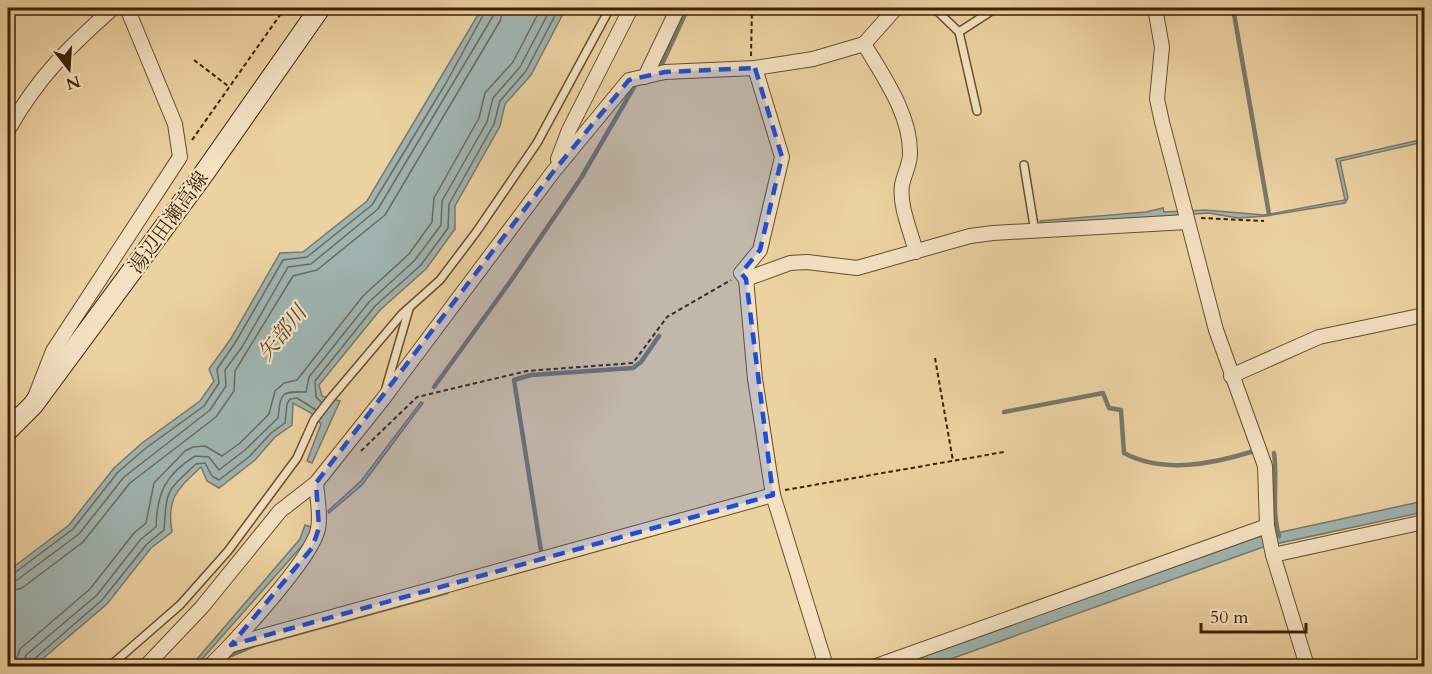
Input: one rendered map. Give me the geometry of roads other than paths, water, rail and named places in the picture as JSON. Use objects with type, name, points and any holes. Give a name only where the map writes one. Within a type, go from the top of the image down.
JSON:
[{"type":"main road","name":"湯辺田瀬高線","points":[[8,430],[33,405],[205,172],[320,8]]},
{"type":"street","points":[[8,130],[28,94],[56,60],[113,8]]},
{"type":"street","points":[[33,405],[41,376],[53,351],[180,157],[175,124],[127,8]]},
{"type":"street","points":[[553,172],[569,130],[631,8]]},
{"type":"street","points":[[645,77],[678,8]]},
{"type":"street","points":[[146,666],[202,607],[280,511],[316,483],[383,399],[553,172],[629,80],[665,72],[753,68],[813,59],[864,44],[896,8]]},
{"type":"street","points":[[1155,8],[1162,47],[1157,99],[1186,220],[1231,375],[1265,466],[1268,525],[1273,555],[1307,666]]},
{"type":"street","points":[[864,44],[888,84],[906,128],[911,155],[902,186],[902,202],[916,252]]},
{"type":"street","points":[[753,68],[782,157],[760,250],[743,276],[755,379],[773,494],[826,666]]},
{"type":"street","points":[[743,276],[790,263],[807,262],[857,268],[970,237],[1186,220]]},
{"type":"street","points":[[1231,375],[1319,337],[1425,315]]},
{"type":"street","points":[[210,666],[231,645],[312,548],[319,528],[316,483]]},
{"type":"street","points":[[231,645],[773,494]]},
{"type":"street","points":[[1273,555],[1425,522]]},
{"type":"street","points":[[876,666],[1268,525]]},
{"type":"lane","points":[[110,666],[180,605],[228,551],[297,458],[315,420],[331,398],[409,308],[440,280],[477,231],[530,153],[610,8]]},
{"type":"lane","points":[[934,8],[959,32],[977,111]]},
{"type":"lane","points":[[959,32],[996,8]]},
{"type":"lane","points":[[1024,165],[1035,231]]},
{"type":"lane","points":[[383,399],[409,308]]},
{"type":"water","name":"矢部川","points":[[482,8],[566,8],[531,75],[505,104],[500,126],[455,206],[455,229],[426,269],[380,310],[319,385],[322,396],[340,401],[312,463],[307,461],[321,424],[311,413],[293,403],[292,425],[275,437],[255,460],[219,488],[207,481],[201,467],[180,488],[172,502],[172,532],[151,548],[107,604],[34,666],[8,666],[8,571],[69,525],[114,468],[142,443],[200,401],[214,381],[209,369],[230,340],[280,253],[303,252],[367,201]]},
{"type":"water","points":[[1424,139],[1424,142],[1340,161],[1348,198],[1345,203],[1266,216],[1238,218],[1208,213],[1041,225],[1040,221],[1146,212],[1163,208],[1164,212],[1205,210],[1264,215],[1345,200],[1336,159]]},
{"type":"water","points":[[421,402],[423,403],[362,485],[329,513],[328,511],[361,481]]},
{"type":"water","points":[[1424,501],[1424,512],[1266,546],[931,666],[895,666],[1258,537]]},
{"type":"water","points":[[305,525],[311,527],[308,539],[196,666],[191,666],[300,539]]},
{"type":"waterway","points":[[662,64],[688,8]]},
{"type":"waterway","points":[[1246,8],[1233,8],[1269,214]]},
{"type":"waterway","points":[[434,387],[581,178],[634,87]]},
{"type":"waterway","points":[[541,551],[514,380],[531,375],[633,368],[641,362],[659,336]]},
{"type":"waterway","points":[[1004,412],[1103,393],[1109,408],[1121,410],[1124,453],[1139,459],[1171,465],[1188,465],[1222,460],[1254,451]]},
{"type":"waterway","points":[[1274,453],[1275,516],[1279,536]]},
{"type":"waterway","points":[[229,656],[255,645],[447,592]]},
{"type":"waterway","points":[[790,666],[815,660]]}]
